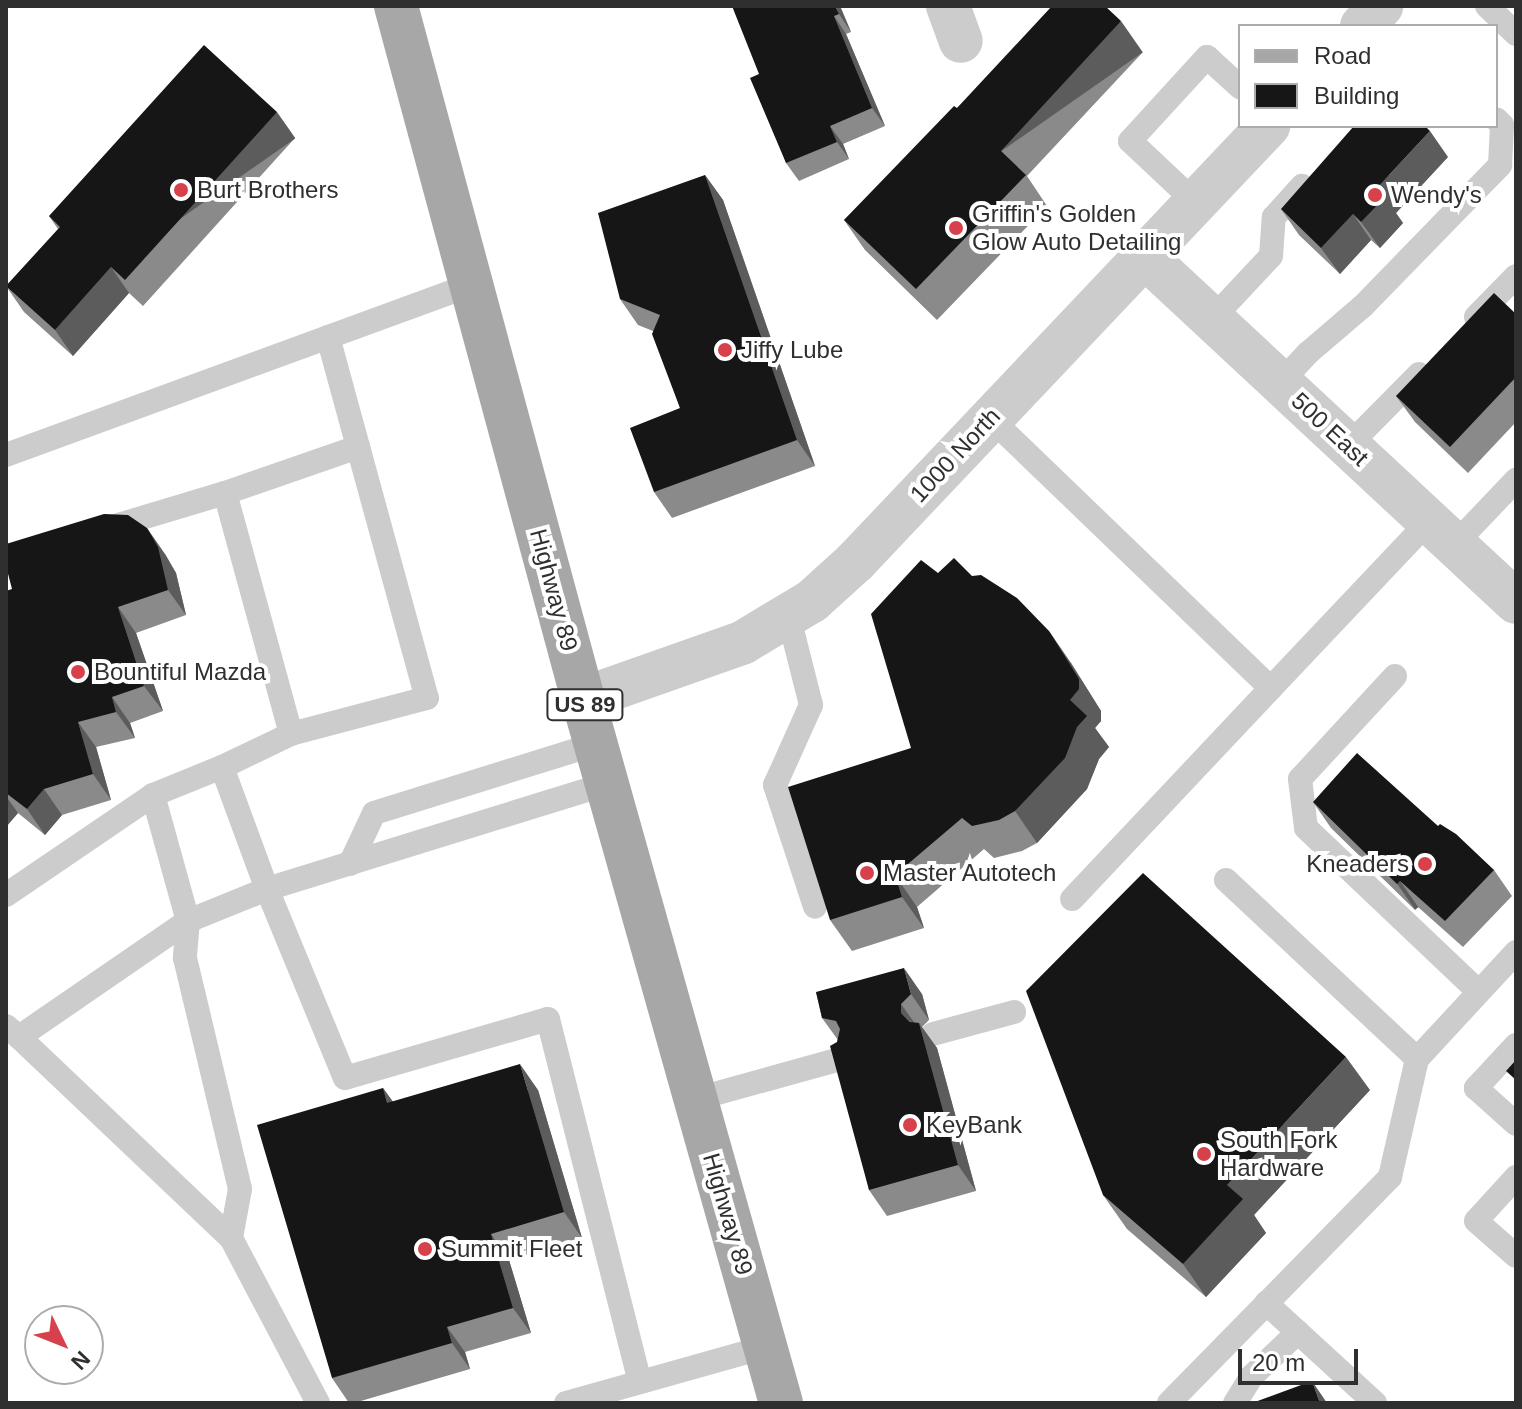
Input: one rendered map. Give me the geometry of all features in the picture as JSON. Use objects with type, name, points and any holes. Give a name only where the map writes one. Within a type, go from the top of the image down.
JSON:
[{"type":"main road","name":"Highway 89","points":[[396,6],[583,699],[781,1403]]},
{"type":"street","name":"1000 North","points":[[583,699],[715,654],[789,618],[855,562],[989,417],[1266,128]]},
{"type":"street","name":"500 East","points":[[1144,256],[1516,601]]},
{"type":"lane","points":[[1487,6],[1516,34]]},
{"type":"lane","points":[[1195,202],[1130,141],[1207,57],[1238,85]]},
{"type":"lane","points":[[1280,383],[1308,353],[1363,306],[1500,165],[1502,125],[1498,121]]},
{"type":"lane","points":[[1212,319],[1271,256],[1274,217],[1316,171]]},
{"type":"lane","points":[[1462,331],[1516,276]]},
{"type":"lane","points":[[6,455],[471,285]]},
{"type":"lane","points":[[6,895],[153,795],[291,734],[427,698],[328,337]]},
{"type":"lane","points":[[1348,446],[1440,353]]},
{"type":"lane","points":[[989,417],[1271,688]]},
{"type":"lane","points":[[79,537],[225,493],[358,447]]},
{"type":"lane","points":[[1072,899],[1271,688],[1442,533],[1516,480]]},
{"type":"lane","points":[[225,493],[291,734]]},
{"type":"lane","points":[[789,618],[811,705],[775,785],[815,907]]},
{"type":"lane","points":[[1395,676],[1300,779],[1306,828],[1479,992]]},
{"type":"lane","points":[[350,864],[374,813],[602,764]]},
{"type":"lane","points":[[318,1403],[231,1238],[12,1031],[188,921],[267,889],[350,864],[602,764]]},
{"type":"lane","points":[[222,767],[267,889],[345,1078],[548,1019],[640,1382]]},
{"type":"lane","points":[[153,795],[188,921],[185,958],[240,1189],[231,1238]]},
{"type":"lane","points":[[1226,880],[1417,1059]]},
{"type":"lane","points":[[1169,1403],[1390,1177],[1417,1059],[1516,952]]},
{"type":"lane","points":[[933,1034],[1014,1012]]},
{"type":"lane","points":[[1516,1045],[1476,1088],[1516,1124]]},
{"type":"lane","points":[[696,1099],[844,1058]]},
{"type":"lane","points":[[1516,1177],[1476,1221],[1516,1256]]},
{"type":"lane","points":[[1266,1303],[1375,1403]]},
{"type":"lane","points":[[1235,1403],[1251,1377],[1298,1332]]},
{"type":"lane","points":[[566,1403],[765,1347]]},
{"type":"building","points":[[732,6],[835,6],[839,14],[834,16],[872,108],[830,126],[837,142],[786,163],[750,78],[759,74]]},
{"type":"building","points":[[1052,6],[1105,6],[1121,21],[1001,151],[1026,175],[916,289],[844,220],[954,106],[957,108]]},
{"type":"building","name":"Burt Brothers","points":[[204,45],[277,112],[125,280],[111,267],[55,330],[6,286],[60,227],[49,216]]},
{"type":"building","points":[[1352,128],[1427,128],[1430,131],[1376,189],[1385,197],[1361,222],[1353,214],[1321,248],[1281,209]]},
{"type":"building","name":"Jiffy Lube","points":[[705,175],[797,440],[654,492],[630,428],[680,408],[652,334],[660,315],[620,299],[598,213]]},
{"type":"building","points":[[1494,293],[1516,314],[1516,377],[1450,447],[1396,396]]},
{"type":"building","name":"Bountiful Mazda","points":[[104,514],[128,515],[147,528],[158,547],[168,590],[118,607],[144,686],[112,697],[116,712],[78,722],[93,774],[44,789],[27,809],[6,793],[6,591],[12,589],[6,566],[6,544]]},
{"type":"building","points":[[954,558],[972,576],[981,575],[1017,598],[1049,631],[1079,679],[1079,689],[1070,700],[1087,716],[1077,727],[1065,758],[1015,811],[999,820],[972,826],[962,818],[895,875],[902,897],[830,920],[788,787],[911,748],[871,614],[921,560],[938,573]]},
{"type":"building","name":"Kneaders","points":[[1357,753],[1438,826],[1440,824],[1456,834],[1494,870],[1445,921],[1400,881],[1397,884],[1313,802]]},
{"type":"building","name":"South Fork Hardware","points":[[1143,873],[1346,1057],[1227,1185],[1243,1199],[1183,1264],[1103,1195],[1026,991]]},
{"type":"building","name":"KeyBank","points":[[904,968],[911,994],[901,1004],[901,1013],[910,1022],[919,1023],[958,1165],[869,1190],[830,1046],[837,1042],[840,1029],[836,1021],[822,1018],[816,992]]},
{"type":"building","points":[[1516,1060],[1516,1080],[1506,1071]]},
{"type":"building","name":"Summit Fleet","points":[[520,1064],[564,1212],[491,1234],[513,1308],[447,1327],[452,1343],[332,1378],[257,1125],[383,1088],[387,1103]]},
{"type":"building","points":[[1312,1381],[1320,1403],[1252,1403]]},
{"type":"place","name":"Burt Brothers","points":[[181,190]]},
{"type":"place","name":"Wendy's","points":[[1375,195]]},
{"type":"place","name":"Griffin's Golden Glow Auto Detailing","points":[[956,228]]},
{"type":"place","name":"Jiffy Lube","points":[[725,350]]},
{"type":"place","name":"Bountiful Mazda","points":[[78,672]]},
{"type":"place","name":"Kneaders","points":[[1425,864]]},
{"type":"place","name":"Master Autotech","points":[[867,873]]},
{"type":"place","name":"KeyBank","points":[[910,1125]]},
{"type":"place","name":"South Fork Hardware","points":[[1204,1154]]},
{"type":"place","name":"Summit Fleet","points":[[425,1249]]}]
